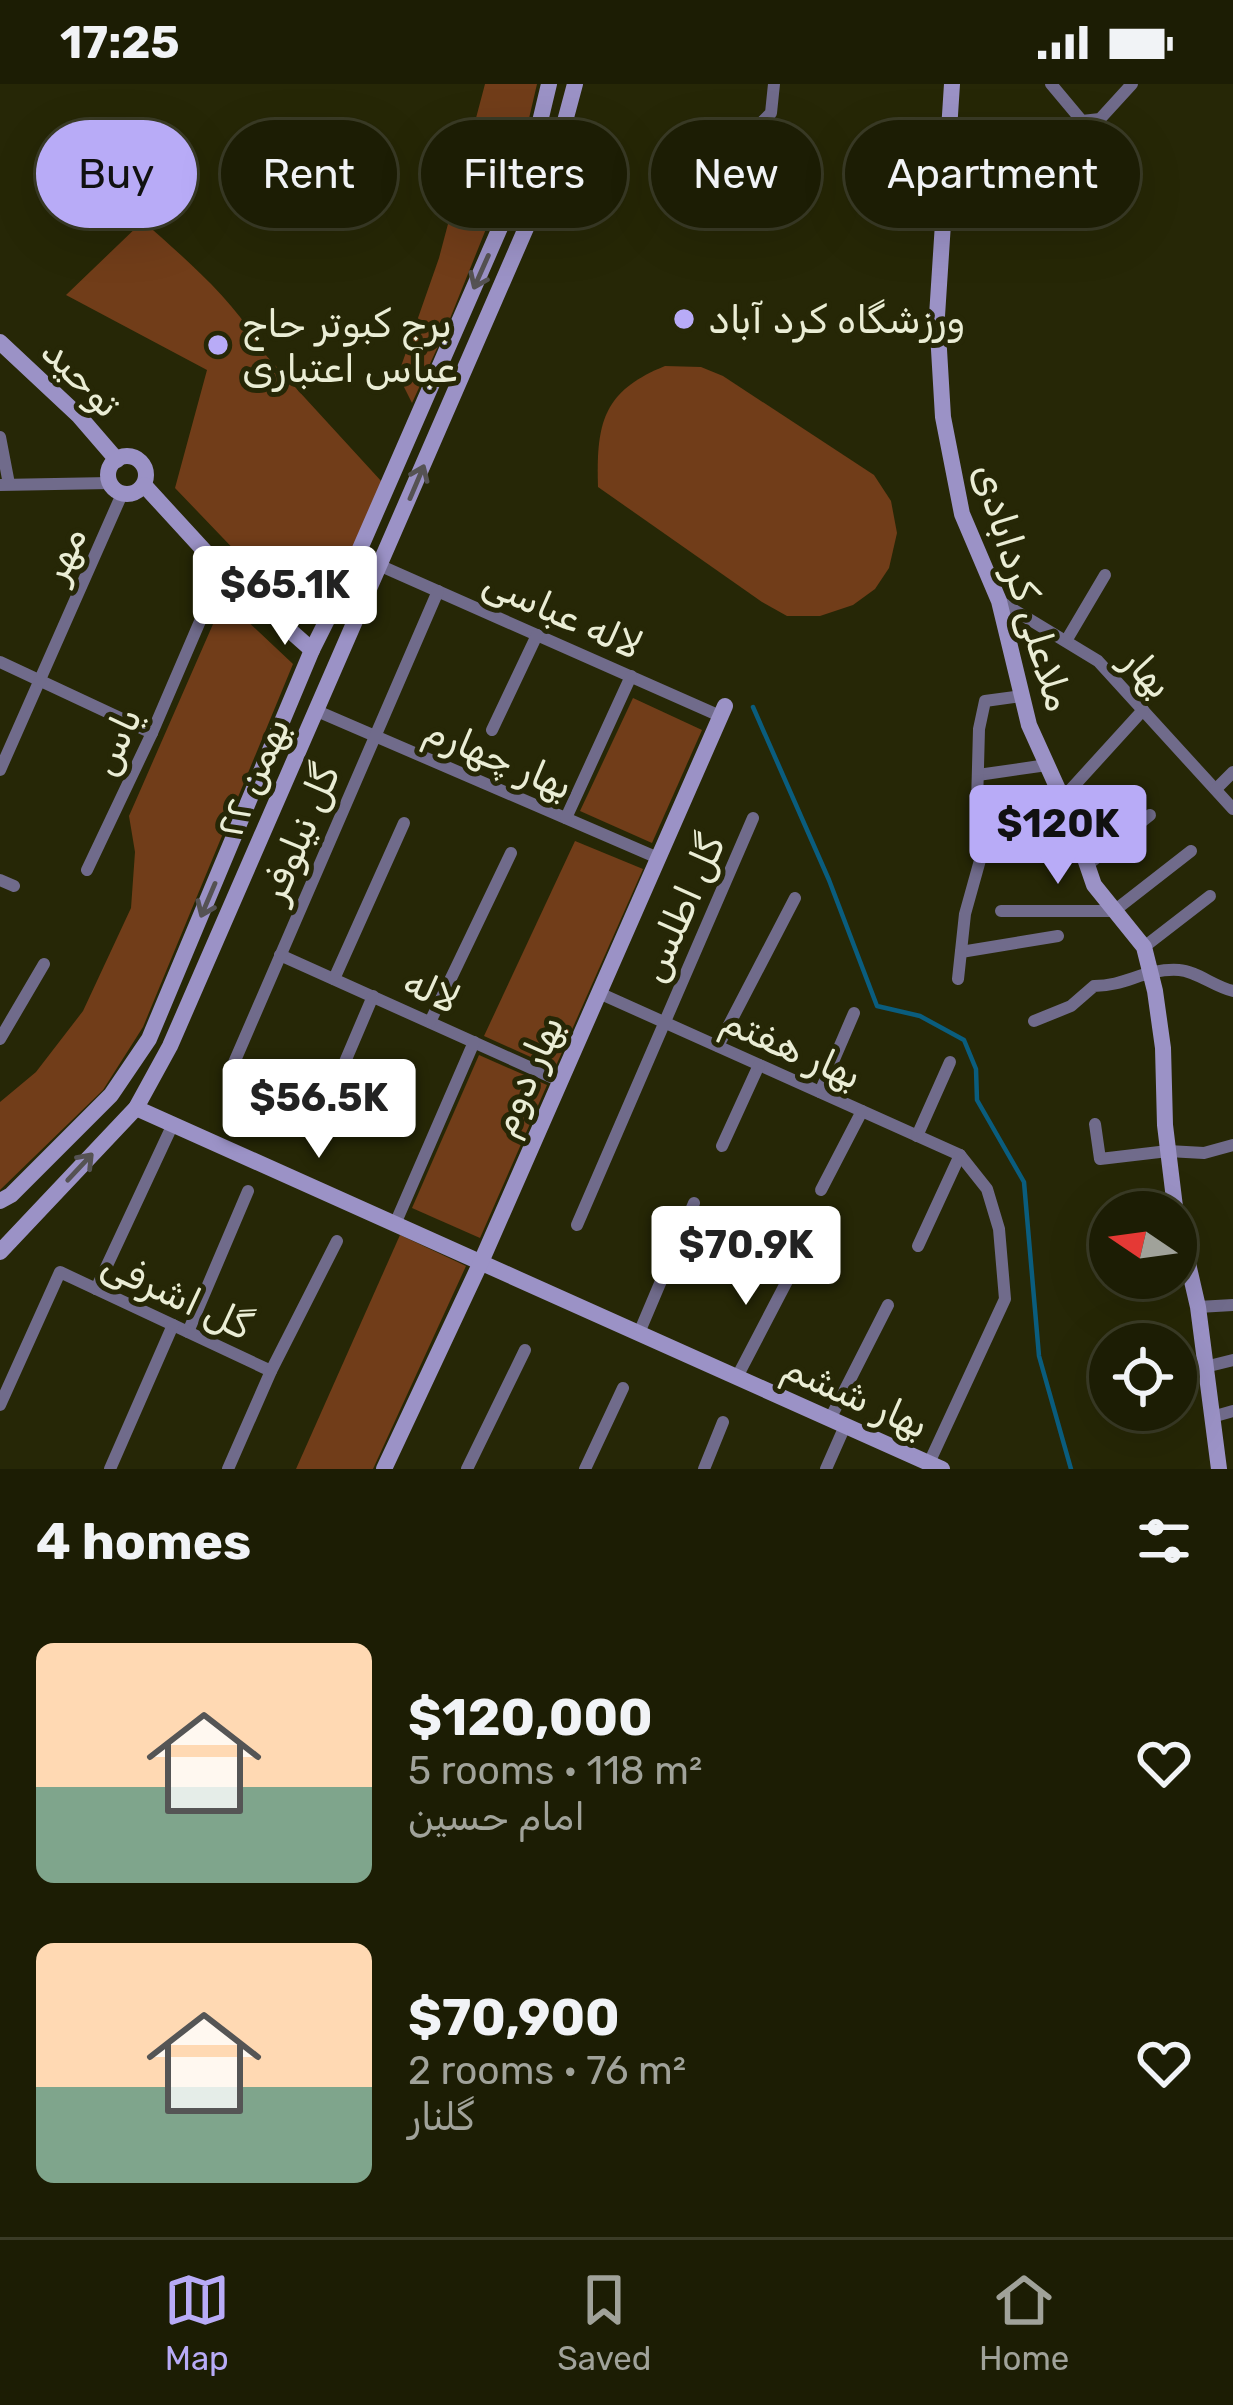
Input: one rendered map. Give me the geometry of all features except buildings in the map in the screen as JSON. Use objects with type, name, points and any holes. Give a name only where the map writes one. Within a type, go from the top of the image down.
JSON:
[{"type":"street","name":"۲۲ بهمن","points":[[539,120],[549,84]]},
{"type":"street","name":"۲۲ بهمن","points":[[565,120],[575,84]]},
{"type":"street","points":[[764,120],[771,113],[774,84]]},
{"type":"street","name":"ملاعلی کردابادی","points":[[952,84],[938,316],[943,417],[962,514],[999,601],[1029,725],[1094,885],[1144,946],[1163,1048],[1175,1208],[1198,1307],[1219,1469]]},
{"type":"street","points":[[1051,84],[1082,121],[1100,119],[1132,84]]},
{"type":"street","name":"۲۲ بهمن","points":[[0,1201],[111,1095],[149,1039],[312,650],[500,228]]},
{"type":"street","name":"۲۲ بهمن","points":[[0,1252],[136,1108],[170,1046],[525,228]]},
{"type":"street","name":"توحید","points":[[0,342],[79,416],[116,460]]},
{"type":"street","points":[[0,437],[4,485],[138,491],[144,485],[145,468],[140,461],[116,460],[109,474],[116,488]]},
{"type":"street","points":[[144,485],[222,570],[312,650]]},
{"type":"street","name":"مهر","points":[[0,770],[116,488]]},
{"type":"street","name":"لاله عباسی","points":[[381,566],[722,711]]},
{"type":"street","name":"یاس","points":[[87,870],[222,570]]},
{"type":"street","points":[[1066,641],[1105,574]]},
{"type":"street","name":"گل نیلوفر","points":[[230,1072],[438,591]]},
{"type":"street","name":"بهار","points":[[999,601],[1098,661],[1233,809]]},
{"type":"street","points":[[493,730],[537,635]]},
{"type":"street","points":[[0,662],[152,733]]},
{"type":"street","points":[[566,818],[631,676]]},
{"type":"street","points":[[958,979],[965,914],[982,854],[977,775],[985,701],[1022,696]]},
{"type":"street","points":[[1062,799],[1143,710]]},
{"type":"street","name":"بهار چهارم","points":[[317,711],[658,858]]},
{"type":"street","name":"بهار دوم","points":[[384,1469],[481,1262],[722,711]]},
{"type":"street","points":[[977,775],[1047,765]]},
{"type":"street","points":[[1216,789],[1233,772]]},
{"type":"street","points":[[1011,857],[1084,860],[1150,815]]},
{"type":"street","name":"گل اطلس","points":[[577,1225],[753,818]]},
{"type":"street","points":[[334,979],[404,823]]},
{"type":"street","points":[[1001,911],[1114,911],[1191,851]]},
{"type":"street","points":[[430,1022],[511,853]]},
{"type":"street","points":[[1144,946],[1210,896]]},
{"type":"street","points":[[718,1046],[795,898]]},
{"type":"street","points":[[961,952],[1058,937]]},
{"type":"street","name":"لاله","points":[[280,955],[560,1081]]},
{"type":"street","points":[[0,1039],[44,964]]},
{"type":"street","points":[[1034,1021],[1071,1006],[1094,986],[1113,986],[1150,971],[1186,970],[1233,991]]},
{"type":"street","points":[[1083,974],[1094,986]]},
{"type":"street","name":"بهار هفتم","points":[[598,993],[960,1155]]},
{"type":"street","points":[[316,1130],[373,997]]},
{"type":"street","points":[[820,1092],[854,1012]]},
{"type":"street","points":[[395,1224],[475,1042]]},
{"type":"street","points":[[917,1136],[950,1062]]},
{"type":"street","points":[[722,1146],[759,1065]]},
{"type":"street","name":"بهار ششم","points":[[136,1108],[838,1423],[903,1461],[936,1466]]},
{"type":"street","points":[[821,1190],[862,1112]]},
{"type":"street","points":[[96,1289],[173,1124]]},
{"type":"street","points":[[1095,1124],[1100,1159],[1168,1151],[1204,1153],[1233,1144]]},
{"type":"street","points":[[918,1246],[960,1155],[987,1189],[999,1229],[1005,1299],[936,1466]]},
{"type":"street","points":[[188,1332],[248,1191]]},
{"type":"street","points":[[638,1333],[694,1204]]},
{"type":"street","points":[[228,1469],[337,1241]]},
{"type":"street","points":[[737,1377],[798,1260]]},
{"type":"street","name":"گل اشرفی","points":[[0,1405],[61,1272],[271,1371]]},
{"type":"street","points":[[826,1469],[838,1423],[889,1305]]},
{"type":"street","points":[[1198,1307],[1233,1305]]},
{"type":"street","points":[[110,1469],[173,1325]]},
{"type":"street","points":[[466,1469],[524,1350]]},
{"type":"street","points":[[1204,1366],[1233,1360]]},
{"type":"street","points":[[585,1469],[622,1388]]},
{"type":"street","points":[[1212,1417],[1233,1411]]},
{"type":"street","points":[[704,1469],[723,1422]]},
{"type":"shaded area","points":[[485,84],[537,84],[529,120],[475,120]]},
{"type":"shaded area","points":[[136,228],[151,228],[224,298],[262,351],[382,482],[328,609],[294,612],[175,488],[207,370],[66,295]]},
{"type":"shaded area","points":[[447,228],[486,228],[412,403],[398,375]]},
{"type":"shaded area","points":[[665,366],[701,367],[723,376],[874,475],[891,501],[897,533],[889,568],[875,589],[853,605],[820,616],[787,616],[598,487],[599,445],[608,412],[628,386]]},
{"type":"shaded area","points":[[224,599],[293,664],[143,1027],[103,1090],[0,1190],[0,1102],[36,1072],[83,1011],[131,908],[135,852],[129,816]]},
{"type":"shaded area","points":[[633,698],[702,730],[652,843],[580,811]]},
{"type":"shaded area","points":[[575,841],[643,869],[555,1068],[484,1036]]},
{"type":"shaded area","points":[[479,1055],[547,1085],[480,1238],[412,1208]]},
{"type":"shaded area","points":[[400,1235],[466,1266],[373,1469],[296,1469]]},
{"type":"waterway","points":[[753,707],[829,880],[877,1006],[920,1016],[964,1040],[976,1069],[977,1100],[1024,1182],[1039,1356],[1071,1469]]},
{"type":"place","name":"ورزشگاه کرد آباد","points":[[684,319]]},
{"type":"place","name":"برج کبوتر حاج عباس اعتباری","points":[[218,345]]}]
